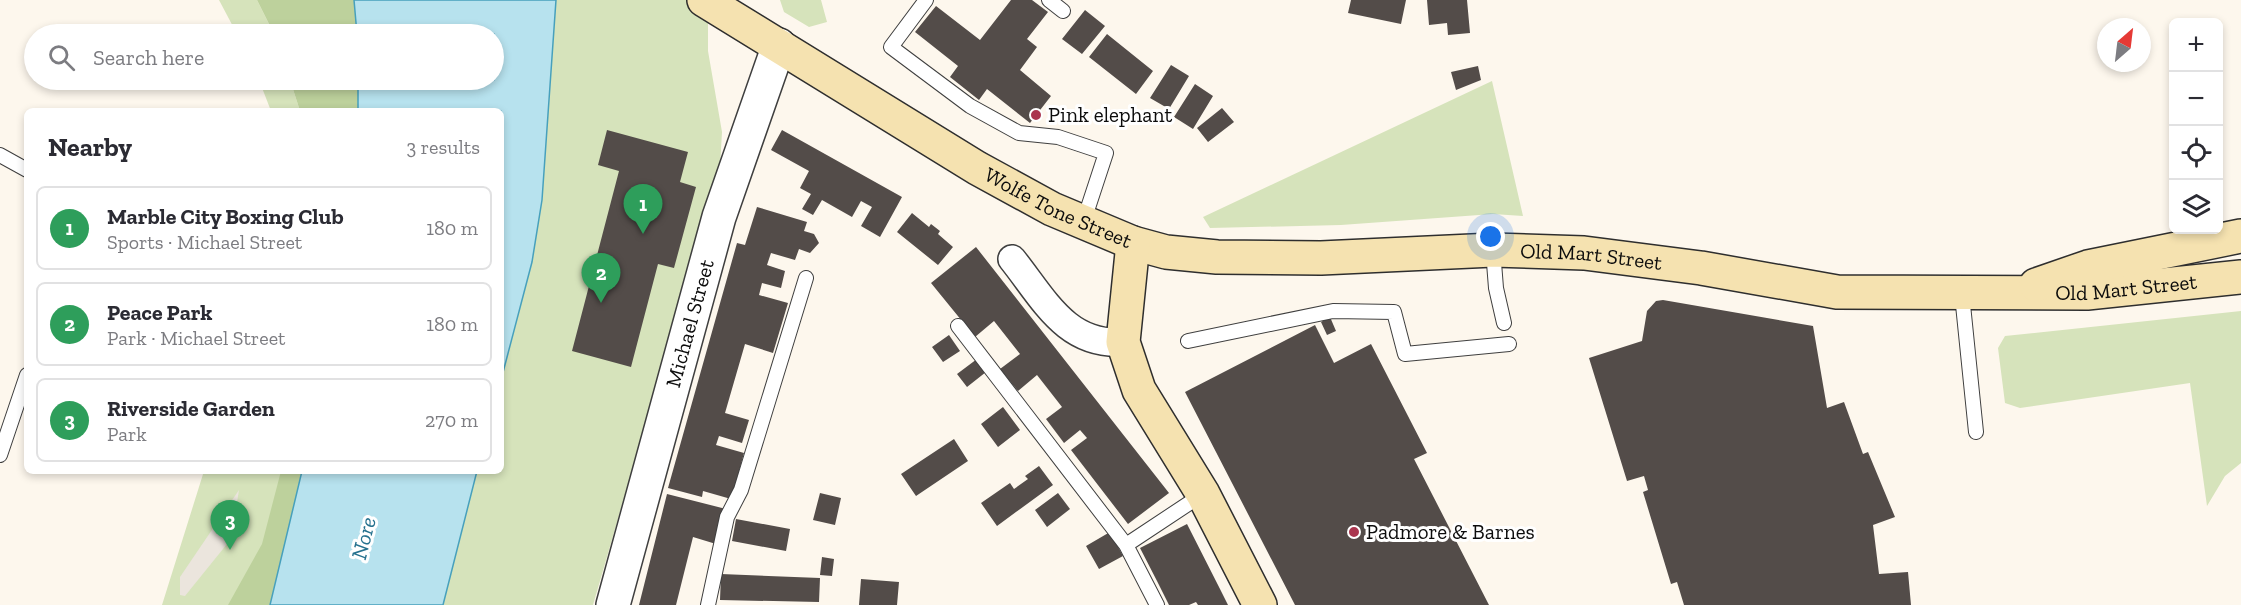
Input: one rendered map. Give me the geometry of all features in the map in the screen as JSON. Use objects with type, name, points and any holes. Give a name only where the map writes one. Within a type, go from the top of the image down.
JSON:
[{"type":"main road","name":"Wolfe Tone Street","points":[[706,1],[746,10],[779,45],[977,168],[1052,209],[1133,243],[1124,342],[1139,390],[1203,494],[1260,605]]},
{"type":"main road","name":"Old Mart Street","points":[[2012,293],[2088,267],[2241,236]]},
{"type":"main road","name":"Old Mart Street","points":[[1133,243],[1166,252],[1228,257],[1321,258],[1493,249],[1584,253],[1701,268],[1837,292],[1962,295],[2087,293],[2241,277]]},
{"type":"street","name":"Michael Street","points":[[613,605],[719,217],[779,45]]},
{"type":"street","points":[[1012,259],[1067,327],[1087,339],[1105,344],[1124,342]]},
{"type":"lane","points":[[926,0],[891,47],[970,106],[1019,133],[1058,137],[1106,153],[1083,223]]},
{"type":"lane","points":[[1049,0],[1063,11]]},
{"type":"lane","points":[[0,155],[24,168]]},
{"type":"lane","points":[[1493,249],[1496,288],[1504,323]]},
{"type":"lane","points":[[708,605],[727,517],[741,490],[806,278]]},
{"type":"lane","points":[[1962,295],[1976,432]]},
{"type":"lane","points":[[1188,341],[1333,311],[1394,312],[1405,354],[1509,344]]},
{"type":"lane","points":[[958,326],[1126,545],[1157,605]]},
{"type":"lane","points":[[0,455],[24,384]]},
{"type":"lane","points":[[1126,545],[1203,494]]},
{"type":"green space","points":[[219,0],[257,0],[269,24],[232,24]]},
{"type":"green space","points":[[257,0],[354,0],[356,24],[269,24]]},
{"type":"green space","points":[[556,0],[708,0],[708,51],[722,132],[720,167],[593,605],[443,605],[476,474],[504,474],[504,369],[532,262],[542,200]]},
{"type":"green space","points":[[780,0],[821,0],[827,22],[809,27],[784,12]]},
{"type":"green space","points":[[1492,81],[1523,216],[1493,214],[1341,225],[1210,228],[1203,217]]},
{"type":"green space","points":[[263,90],[293,90],[299,108],[270,108]]},
{"type":"green space","points":[[293,90],[358,90],[358,108],[299,108]]},
{"type":"green space","points":[[2241,311],[2241,463],[2225,476],[2207,506],[2190,383],[2020,408],[2005,403],[1998,348],[2005,336]]},
{"type":"green space","points":[[203,474],[301,474],[270,605],[162,605]]},
{"type":"green space","points":[[280,474],[301,474],[270,605],[228,605],[262,544]]},
{"type":"shaded area","points":[[239,490],[233,527],[227,544],[185,596],[180,595],[180,577]]},
{"type":"water","points":[[354,0],[556,0],[542,200],[532,262],[504,369],[504,108],[358,108],[358,90],[504,90],[504,24],[356,24]]},
{"type":"water","name":"Nore","points":[[301,474],[476,474],[443,605],[270,605]]},
{"type":"building","points":[[1011,0],[1032,0],[1048,12],[1027,39],[1037,47],[1020,70],[1051,96],[1030,123],[987,89],[979,100],[950,77],[958,66],[915,32],[936,6],[980,40]]},
{"type":"building","points":[[1351,0],[1406,0],[1401,24],[1348,13]]},
{"type":"building","points":[[1427,0],[1467,0],[1470,33],[1448,35],[1447,23],[1429,25]]},
{"type":"building","points":[[1085,10],[1105,26],[1082,54],[1062,39]]},
{"type":"building","points":[[1107,34],[1153,71],[1136,94],[1089,57]]},
{"type":"building","points":[[1171,65],[1189,76],[1169,109],[1150,98]]},
{"type":"building","points":[[1478,66],[1481,80],[1456,90],[1451,72]]},
{"type":"building","points":[[1195,84],[1213,96],[1193,129],[1174,117]]},
{"type":"building","points":[[1222,108],[1234,122],[1208,142],[1197,128]]},
{"type":"building","points":[[607,130],[688,152],[680,182],[696,187],[674,268],[658,264],[631,367],[572,351],[619,171],[598,165]]},
{"type":"building","points":[[782,130],[902,197],[880,237],[861,226],[872,207],[861,201],[852,217],[822,200],[813,215],[802,209],[811,194],[800,188],[809,171],[771,150]]},
{"type":"building","points":[[757,207],[807,222],[804,231],[814,234],[819,243],[810,253],[799,249],[795,260],[771,253],[767,265],[785,271],[781,288],[762,283],[759,295],[788,303],[773,353],[745,344],[725,413],[749,420],[742,443],[719,436],[716,445],[744,453],[731,499],[703,491],[702,497],[668,488],[737,243],[745,245]]},
{"type":"building","points":[[912,213],[929,227],[931,224],[940,231],[938,234],[953,247],[938,265],[897,232]]},
{"type":"building","points":[[976,247],[1169,493],[1128,524],[1071,450],[1087,438],[1080,430],[1064,443],[1046,419],[1062,407],[1037,375],[1018,391],[1000,369],[1020,354],[994,321],[975,337],[931,283]]},
{"type":"building","points":[[1663,300],[1813,326],[1827,408],[1844,402],[1863,454],[1868,452],[1895,517],[1873,525],[1879,574],[1908,572],[1911,605],[1684,605],[1677,582],[1671,584],[1643,492],[1648,490],[1644,476],[1627,481],[1589,358],[1642,341],[1647,311],[1656,301]]},
{"type":"building","points":[[1330,317],[1336,331],[1327,335],[1321,322]]},
{"type":"building","name":"Padmore & Barnes","points":[[1315,325],[1334,363],[1371,344],[1427,453],[1414,459],[1489,605],[1295,605],[1185,392]]},
{"type":"building","points":[[949,335],[960,351],[943,362],[932,347]]},
{"type":"building","points":[[977,359],[986,372],[967,387],[957,374]]},
{"type":"building","points":[[1003,407],[1020,430],[998,447],[981,424]]},
{"type":"building","points":[[954,439],[968,461],[916,496],[901,474]]},
{"type":"building","points":[[1039,466],[1053,485],[997,526],[981,503],[1010,483],[1014,489],[1028,479],[1025,476]]},
{"type":"building","points":[[820,493],[841,498],[835,525],[813,520]]},
{"type":"building","points":[[1058,493],[1070,509],[1047,527],[1035,510]]},
{"type":"building","points":[[667,494],[726,509],[716,544],[693,537],[676,605],[639,605]]},
{"type":"building","points":[[736,519],[790,529],[786,551],[732,541]]},
{"type":"building","points":[[1187,524],[1228,605],[1198,605],[1196,602],[1189,605],[1169,605],[1140,548]]},
{"type":"building","points":[[1110,532],[1123,556],[1099,569],[1086,546]]},
{"type":"building","points":[[822,557],[834,559],[832,576],[820,575]]},
{"type":"building","points":[[721,574],[820,578],[819,602],[720,600]]},
{"type":"building","points":[[861,579],[899,582],[897,605],[859,605]]},
{"type":"place","name":"Pink elephant","points":[[1036,115]]},
{"type":"place","name":"Marble City Boxing Club","points":[[643,234]]},
{"type":"place","name":"Peace Park","points":[[601,303]]},
{"type":"place","name":"Padmore & Barnes","points":[[1354,532]]},
{"type":"place","name":"Riverside Garden","points":[[230,550]]}]
